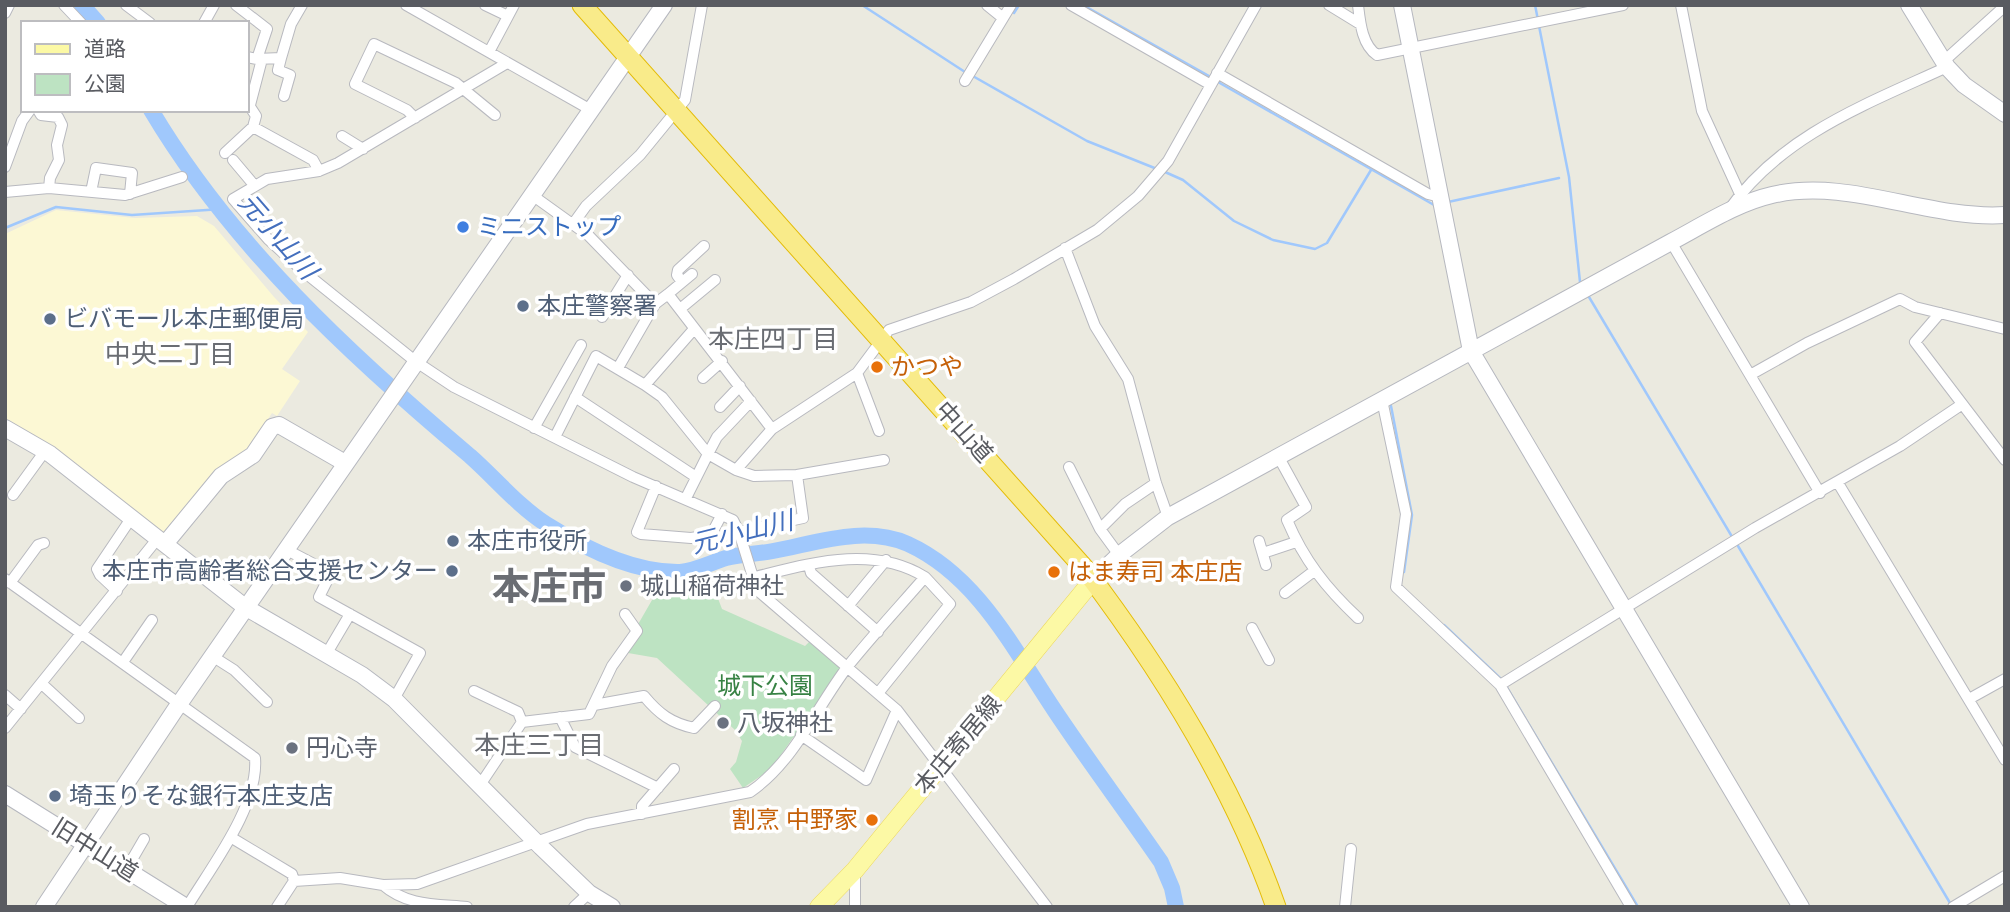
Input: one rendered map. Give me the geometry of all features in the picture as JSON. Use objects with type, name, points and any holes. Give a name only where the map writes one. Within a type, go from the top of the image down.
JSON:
[{"type":"highway","name":"中山道","points":[[582,5],[882,339],[1093,580],[1190,724],[1237,814],[1276,907]]},
{"type":"main road","name":"本庄寄居線","points":[[819,907],[855,870],[1093,580]]},
{"type":"street","points":[[5,13],[9,5]]},
{"type":"street","points":[[64,5],[79,21]]},
{"type":"street","points":[[126,5],[146,21]]},
{"type":"street","points":[[205,21],[214,5]]},
{"type":"street","points":[[236,5],[267,29],[255,59],[248,103],[256,116],[253,127],[229,156],[254,185]]},
{"type":"street","points":[[284,96],[290,75],[278,70],[291,24],[302,5]]},
{"type":"street","points":[[406,5],[591,110]]},
{"type":"street","points":[[485,5],[508,16]]},
{"type":"street","points":[[489,52],[514,5]]},
{"type":"street","points":[[44,907],[245,607],[664,5]]},
{"type":"street","points":[[573,224],[586,206],[640,155],[687,95],[702,5]]},
{"type":"street","points":[[986,5],[1003,18]]},
{"type":"street","points":[[965,81],[1011,5]]},
{"type":"street","points":[[1071,5],[1211,85]]},
{"type":"street","points":[[736,470],[772,429],[857,373],[889,330],[971,302],[1097,230],[1151,184],[1168,161],[1256,5]]},
{"type":"street","points":[[1329,5],[1360,23]]},
{"type":"street","points":[[1358,5],[1360,23],[1368,46],[1377,55],[1623,5]]},
{"type":"street","points":[[1402,5],[1471,351],[1801,907]]},
{"type":"street","points":[[1681,5],[1702,111],[1740,194]]},
{"type":"street","points":[[1909,5],[1945,64],[1964,85],[2005,114]]},
{"type":"street","points":[[1727,213],[1740,194],[1788,148],[1824,124],[1945,64],[2005,6]]},
{"type":"street","points":[[415,118],[407,110],[355,84],[374,44],[464,89],[495,115]]},
{"type":"street","points":[[255,59],[281,58]]},
{"type":"street","points":[[508,63],[363,149],[319,171],[279,175],[254,185],[233,199],[268,239],[415,361],[470,397],[733,520],[757,590],[897,710],[1046,907]]},
{"type":"street","points":[[1217,73],[1428,194],[1440,197]]},
{"type":"street","points":[[5,167],[22,121],[29,112]]},
{"type":"street","points":[[39,112],[41,115],[58,117],[62,124],[57,145],[60,160],[50,178],[49,188]]},
{"type":"street","points":[[253,127],[313,160],[319,171]]},
{"type":"street","points":[[342,136],[363,149]]},
{"type":"street","points":[[91,192],[96,168],[132,173],[130,194]]},
{"type":"street","points":[[5,192],[49,188],[130,194],[182,177]]},
{"type":"street","points":[[1093,580],[1119,555],[1168,517],[1671,242],[1727,213],[1770,195],[1825,191],[1948,211],[2005,215]]},
{"type":"street","points":[[532,195],[573,224],[655,304]]},
{"type":"street","points":[[1671,242],[1820,493]]},
{"type":"street","points":[[682,282],[677,275],[678,270],[704,246]]},
{"type":"street","points":[[1065,248],[1095,326],[1128,379],[1168,517]]},
{"type":"street","points":[[618,368],[655,304],[692,274]]},
{"type":"street","points":[[602,317],[628,275]]},
{"type":"street","points":[[680,309],[715,280]]},
{"type":"street","points":[[668,294],[772,429]]},
{"type":"street","points":[[1750,375],[1807,343],[1900,299],[1915,307],[2005,328]]},
{"type":"street","points":[[1940,313],[1916,342],[2005,460]]},
{"type":"street","points":[[645,385],[694,328]]},
{"type":"street","points":[[534,428],[581,345]]},
{"type":"street","points":[[555,438],[596,356],[662,397],[708,454],[736,470],[754,476],[797,475],[884,460]]},
{"type":"street","points":[[703,378],[722,361]]},
{"type":"street","points":[[857,373],[879,431]]},
{"type":"street","points":[[719,407],[740,386]]},
{"type":"street","points":[[575,397],[696,478]]},
{"type":"street","points":[[1382,400],[1406,514],[1396,587],[1500,685],[1631,907]]},
{"type":"street","points":[[686,498],[718,437],[751,401]]},
{"type":"street","points":[[1500,685],[1755,528],[1838,483],[1961,405]]},
{"type":"street","points":[[5,728],[83,636],[117,590],[220,476],[253,455],[272,427],[279,425],[345,463]]},
{"type":"street","points":[[5,428],[45,450],[245,607],[327,653],[394,699],[535,841],[589,892],[612,907]]},
{"type":"street","points":[[13,495],[45,450]]},
{"type":"street","points":[[1278,456],[1306,507],[1287,520],[1296,542],[1325,588],[1358,618]]},
{"type":"street","points":[[1069,467],[1100,529],[1119,555]]},
{"type":"street","points":[[740,536],[803,518],[797,475]]},
{"type":"street","points":[[1100,529],[1125,504],[1156,483]]},
{"type":"street","points":[[1838,483],[2005,760]]},
{"type":"street","points":[[656,486],[637,532],[641,534],[691,538],[711,535],[722,514]]},
{"type":"street","points":[[117,590],[97,569],[132,517]]},
{"type":"street","points":[[1259,541],[1264,559],[1296,542]]},
{"type":"street","points":[[44,543],[38,545],[8,581],[255,758],[242,813],[232,838],[223,847],[187,907]]},
{"type":"street","points":[[285,549],[331,573],[319,597],[420,653],[394,699]]},
{"type":"street","points":[[750,573],[851,558],[886,560],[925,577],[950,604],[879,692]]},
{"type":"street","points":[[848,606],[886,560]]},
{"type":"street","points":[[809,566],[811,573],[878,632]]},
{"type":"street","points":[[1284,593],[1314,571]]},
{"type":"street","points":[[294,881],[340,878],[383,885],[417,884],[587,824],[750,792],[778,769],[848,667],[925,577]]},
{"type":"street","points":[[327,653],[350,614]]},
{"type":"street","points":[[522,722],[589,714],[612,666],[637,631],[625,614]]},
{"type":"street","points":[[122,662],[152,620]]},
{"type":"street","points":[[1252,628],[1269,660]]},
{"type":"street","points":[[212,656],[234,670],[267,702]]},
{"type":"street","points":[[1969,699],[2005,679]]},
{"type":"street","points":[[42,684],[79,718]]},
{"type":"street","points":[[474,691],[518,712],[522,722]]},
{"type":"street","points":[[5,695],[20,709]]},
{"type":"street","points":[[594,705],[644,696],[658,713],[671,722],[694,728],[715,706]]},
{"type":"street","points":[[801,735],[866,780],[897,710]]},
{"type":"street","points":[[561,718],[575,747],[658,789]]},
{"type":"street","points":[[480,785],[522,722]]},
{"type":"street","points":[[642,814],[642,806],[674,769]]},
{"type":"street","name":"旧中山道","points":[[5,794],[187,907]]},
{"type":"street","points":[[232,838],[292,874],[294,881],[277,907]]},
{"type":"street","points":[[126,870],[144,839]]},
{"type":"street","points":[[1345,907],[1351,849]]},
{"type":"street","points":[[855,870],[855,907]]},
{"type":"street","points":[[1953,907],[2005,876]]},
{"type":"street","points":[[383,885],[394,895],[417,903],[467,907]]},
{"type":"street","points":[[573,907],[589,892]]},
{"type":"shaded area","points":[[56,210],[135,218],[197,216],[214,226],[274,297],[308,332],[282,369],[300,381],[277,416],[272,413],[246,453],[165,536],[5,423],[5,234]]},
{"type":"green space","name":"城下公園","points":[[711,580],[722,609],[805,646],[811,640],[841,669],[771,769],[743,788],[730,769],[736,762],[742,741],[735,730],[657,658],[628,653],[633,633],[663,581]]},
{"type":"waterway","name":"元小山川","points":[[82,5],[96,21]]},
{"type":"waterway","points":[[862,5],[965,72]]},
{"type":"waterway","points":[[1014,13],[1019,5]]},
{"type":"waterway","points":[[1083,5],[1209,76]]},
{"type":"waterway","points":[[1535,5],[1538,20]]},
{"type":"waterway","points":[[1539,26],[1569,177],[1580,282]]},
{"type":"waterway","points":[[971,75],[1087,141],[1157,169]]},
{"type":"waterway","points":[[1218,82],[1434,205]]},
{"type":"waterway","name":"元小山川","points":[[152,112],[218,207],[296,296],[381,379],[516,500],[561,533],[627,564],[680,572],[732,557],[823,540],[875,536],[908,544],[955,575],[1009,640],[1068,730],[1161,862],[1172,888],[1176,907]]},
{"type":"waterway","points":[[1165,172],[1183,180],[1234,221],[1273,240],[1315,249],[1327,243],[1371,170]]},
{"type":"waterway","points":[[1448,202],[1559,178]]},
{"type":"waterway","points":[[5,228],[56,207],[132,215],[222,209]]},
{"type":"waterway","points":[[1589,297],[1731,535]]},
{"type":"waterway","points":[[1391,406],[1412,515],[1404,572]]},
{"type":"waterway","points":[[1738,546],[1950,903]]},
{"type":"waterway","points":[[1444,625],[1500,678]]},
{"type":"waterway","points":[[1506,686],[1638,907]]},
{"type":"place","name":"ミニストップ","points":[[463,227]]},
{"type":"place","name":"本庄警察署","points":[[523,306]]},
{"type":"place","name":"ビバモール本庄郵便局","points":[[50,319]]},
{"type":"place","name":"かつや","points":[[877,367]]},
{"type":"place","name":"本庄市役所","points":[[453,541]]},
{"type":"place","name":"本庄市高齢者総合支援センター","points":[[452,571]]},
{"type":"place","name":"はま寿司 本庄店","points":[[1054,572]]},
{"type":"place","name":"城山稲荷神社","points":[[626,586]]},
{"type":"place","name":"八坂神社","points":[[723,723]]},
{"type":"place","name":"円心寺","points":[[292,748]]},
{"type":"place","name":"埼玉りそな銀行本庄支店","points":[[55,796]]},
{"type":"place","name":"割烹 中野家","points":[[872,820]]},
{"type":"district","name":"本庄四丁目","points":[[773,339]]},
{"type":"district","name":"中央二丁目","points":[[170,354]]},
{"type":"district","name":"本庄市","points":[[549,587]]},
{"type":"district","name":"本庄三丁目","points":[[539,745]]}]
